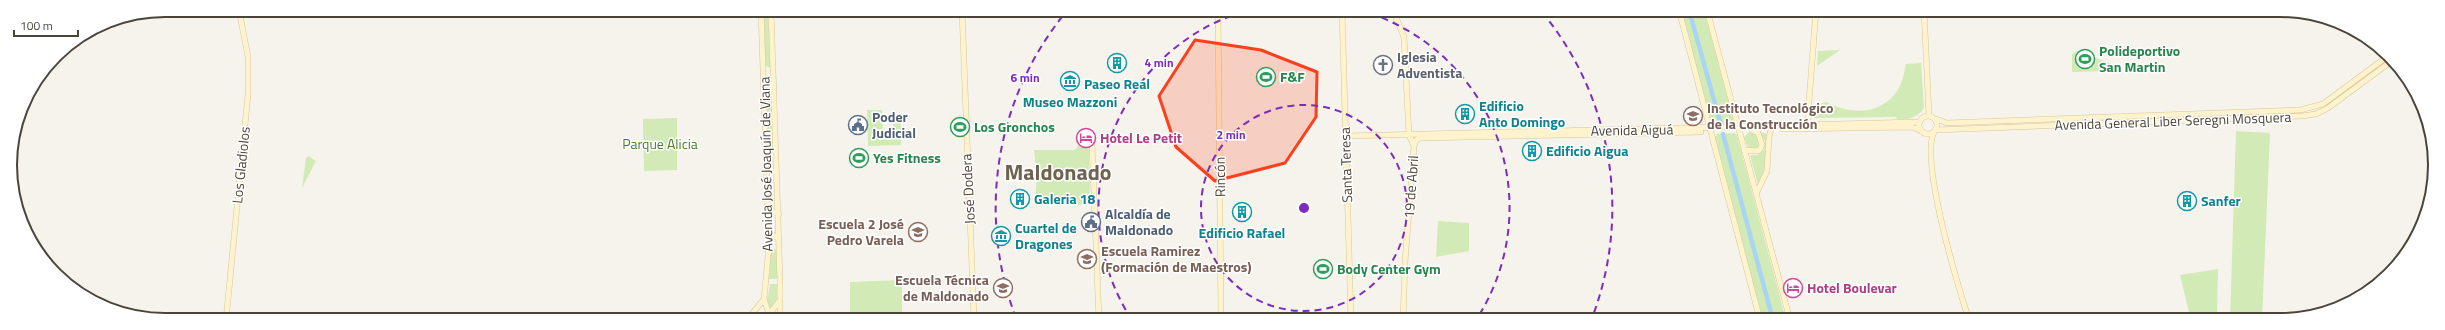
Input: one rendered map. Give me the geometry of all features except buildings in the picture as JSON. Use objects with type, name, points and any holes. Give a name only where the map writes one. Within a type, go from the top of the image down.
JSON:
[{"type":"street","name":"Los Gladiolos","points":[[227,313],[248,94],[248,57],[240,17]]},
{"type":"street","name":"Avenida José Joaquín de Viana","points":[[761,17],[769,246],[764,299],[767,313]]},
{"type":"street","name":"Avenida José Joaquín de Viana","points":[[771,17],[780,242],[780,313]]},
{"type":"street","name":"José Dodera","points":[[962,17],[974,313]]},
{"type":"street","name":"Rincón","points":[[1218,17],[1221,313]]},
{"type":"street","name":"Santa Teresa","points":[[1342,17],[1351,313]]},
{"type":"street","name":"19 de Abril","points":[[1396,17],[1404,37],[1409,135],[1414,146],[1405,262],[1403,313]]},
{"type":"street","points":[[1681,17],[1758,313]]},
{"type":"street","points":[[1709,17],[1788,313]]},
{"type":"street","points":[[1807,127],[1815,17]]},
{"type":"street","points":[[1924,17],[1928,116]]},
{"type":"street","name":"Avenida General Liber Seregni Mosquera","points":[[1936,119],[1947,123],[2300,110],[2323,104],[2384,59]]},
{"type":"street","name":"Avenida General Liber Seregni Mosquera","points":[[1935,131],[2302,116],[2316,114],[2328,108],[2388,64]]},
{"type":"street","points":[[1931,152],[1936,119],[1928,116],[1923,117],[1919,122],[1931,152],[1940,219],[1967,313]]},
{"type":"street","name":"Avenida Aiguá","points":[[1414,146],[1416,140],[1420,138],[1807,127],[1919,122]]},
{"type":"street","name":"Avenida Aiguá","points":[[1739,129],[1771,130],[1807,127],[1912,127],[1922,131]]},
{"type":"street","name":"Avenida Aiguá","points":[[1345,136],[1710,130]]},
{"type":"street","points":[[1744,150],[1759,151],[1762,146],[1758,133],[1752,130]]},
{"type":"street","points":[[1756,194],[1767,171],[1769,137],[1771,130]]},
{"type":"street","points":[[1922,131],[1935,131]]},
{"type":"street","points":[[1092,144],[1099,313]]},
{"type":"street","points":[[768,204],[772,211],[779,214]]},
{"type":"street","points":[[768,232],[780,242],[775,249],[769,246]]},
{"type":"street","points":[[753,313],[764,299]]},
{"type":"street","name":"Avenida José Joaquín de Viana","points":[[772,313],[780,300]]},
{"type":"highlighted area","points":[[1195,40],[1261,50],[1317,72],[1316,117],[1285,163],[1215,181],[1176,147],[1159,96]]},
{"type":"green space","points":[[766,17],[768,18],[771,67],[765,65],[764,19]]},
{"type":"green space","points":[[1683,17],[1706,17],[1734,123],[1716,126],[1711,121]]},
{"type":"green space","points":[[1840,50],[1817,66],[1818,51]]},
{"type":"green space","name":"Polideportivo San Martin","points":[[2077,51],[2112,64],[2112,69],[2110,71],[2072,72],[2072,54]]},
{"type":"green space","points":[[1921,63],[1924,108],[1919,114],[1908,119],[1897,119],[1896,117],[1814,118],[1813,106],[1826,102],[1856,111],[1875,108],[1884,104],[1899,88],[1906,64]]},
{"type":"green space","points":[[769,78],[771,79],[775,151],[768,153],[766,81]]},
{"type":"green space","points":[[867,110],[882,110],[883,134],[893,134],[893,114],[901,114],[901,145],[868,146]]},
{"type":"green space","name":"Parque Alicia","points":[[677,118],[677,170],[644,171],[643,119]]},
{"type":"green space","points":[[2236,131],[2270,133],[2262,313],[2230,313]]},
{"type":"green space","points":[[1749,132],[1757,135],[1760,140],[1759,149],[1748,147],[1744,137]]},
{"type":"green space","points":[[1759,132],[1767,134],[1767,148],[1764,173],[1758,185],[1750,155],[1758,155],[1764,150],[1765,141]]},
{"type":"green space","points":[[1734,133],[1737,135],[1784,313],[1761,313],[1715,137],[1717,134]]},
{"type":"green space","points":[[1078,146],[1086,147],[1089,150],[1090,202],[1085,205],[1039,204],[1035,200],[1037,177],[1034,150],[1075,150]]},
{"type":"green space","points":[[308,156],[316,161],[302,188],[306,158]]},
{"type":"green space","points":[[1438,221],[1469,223],[1469,251],[1436,257]]},
{"type":"green space","points":[[777,249],[778,279],[769,279],[771,250]]},
{"type":"green space","points":[[2218,269],[2217,313],[2189,313],[2180,275]]},
{"type":"green space","points":[[902,280],[902,313],[850,313],[850,282]]},
{"type":"green space","points":[[770,284],[778,284],[777,299],[770,311],[767,300]]},
{"type":"waterway","points":[[1691,17],[1721,125]]},
{"type":"waterway","points":[[1723,134],[1771,313]]},
{"type":"place","name":"Polideportivo San Martin","points":[[2085,59]]},
{"type":"place","name":"Paseo Real","points":[[1117,63]]},
{"type":"place","name":"Iglesia Adventista","points":[[1383,65]]},
{"type":"place","name":"F&F","points":[[1266,77]]},
{"type":"place","name":"Museo Mazzoni","points":[[1070,81]]},
{"type":"place","name":"Edificio Anto Domingo","points":[[1465,114]]},
{"type":"place","name":"Instituto Tecnológico de la Construcción","points":[[1693,116]]},
{"type":"place","name":"Poder Judicial","points":[[858,125]]},
{"type":"place","name":"Los Gronchos","points":[[960,127]]},
{"type":"place","name":"Hotel Le Petit","points":[[1086,138]]},
{"type":"place","name":"Edificio Aigua","points":[[1532,151]]},
{"type":"place","name":"Yes Fitness","points":[[859,158]]},
{"type":"place","name":"Galeria 18","points":[[1020,199]]},
{"type":"place","name":"Sanfer","points":[[2187,201]]},
{"type":"place","name":"Edificio Rafael","points":[[1242,212]]},
{"type":"place","name":"Alcaldía de Maldonado","points":[[1091,222]]},
{"type":"place","name":"Escuela 2 José Pedro Varela","points":[[918,232]]},
{"type":"place","name":"Cuartel de Dragones","points":[[1001,236]]},
{"type":"place","name":"Escuela Ramirez (Formación de Maestros)","points":[[1087,259]]},
{"type":"place","name":"Body Center Gym","points":[[1323,269]]},
{"type":"place","name":"Escuela Técnica de Maldonado","points":[[1003,288]]},
{"type":"place","name":"Hotel Boulevar","points":[[1793,288]]},
{"type":"district","name":"Maldonado","points":[[1058,172]]}]
